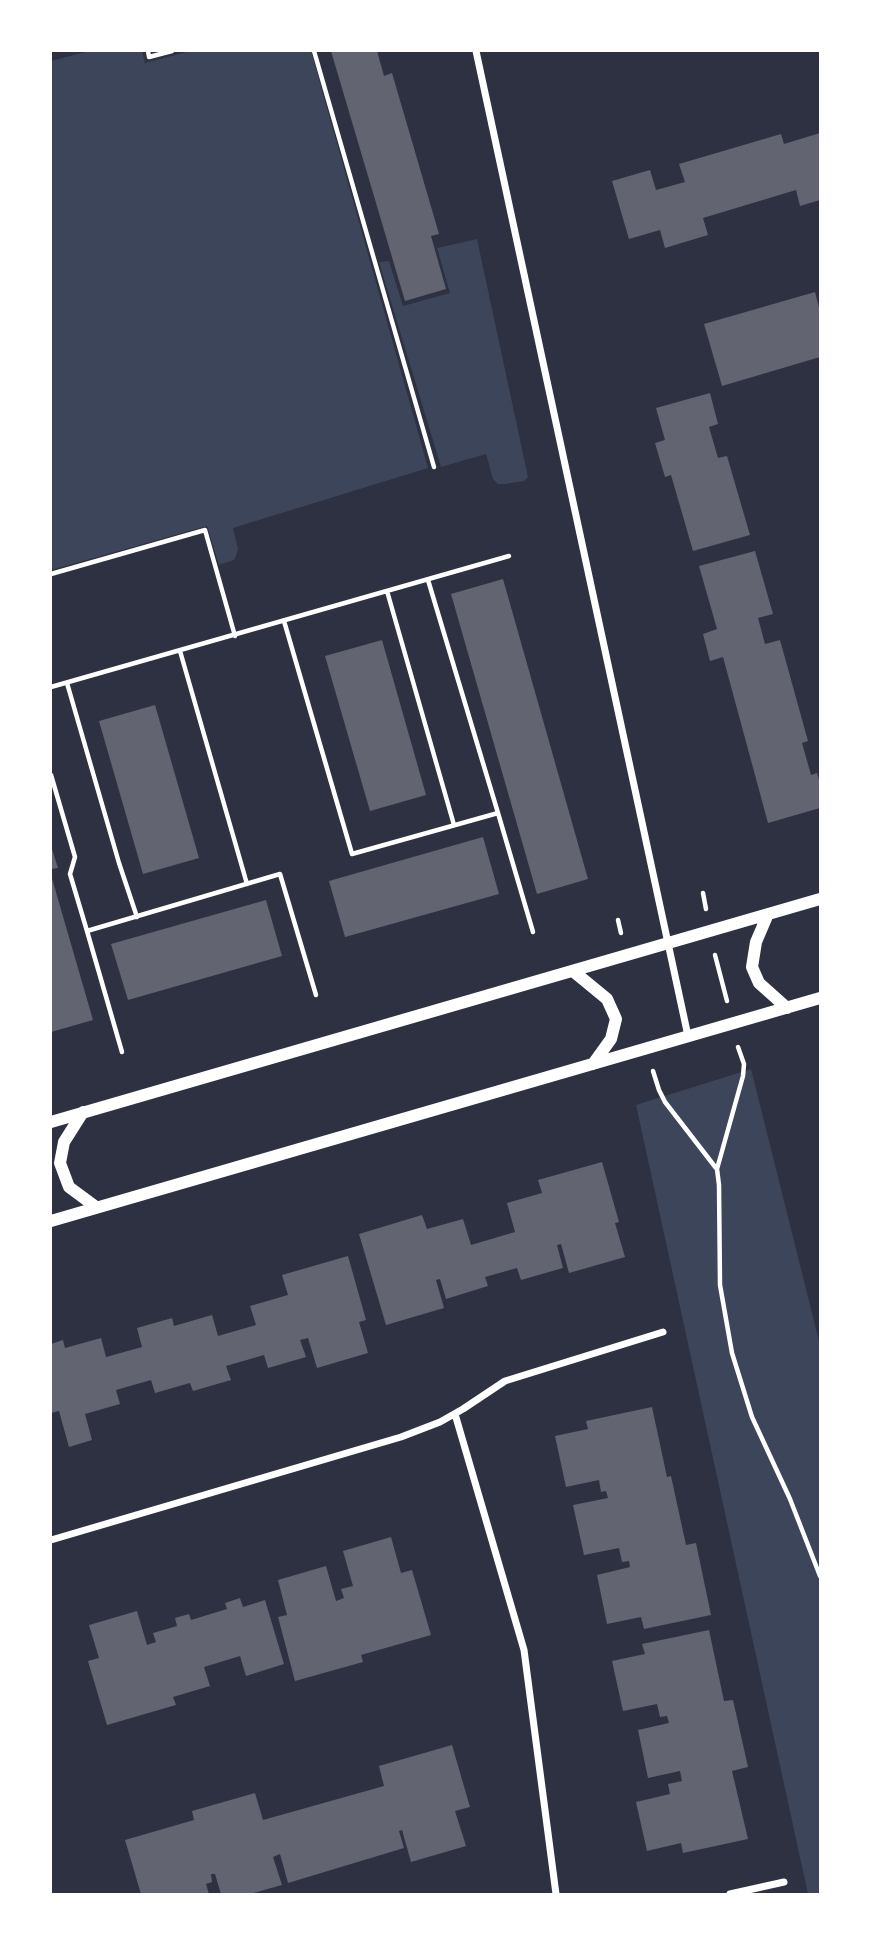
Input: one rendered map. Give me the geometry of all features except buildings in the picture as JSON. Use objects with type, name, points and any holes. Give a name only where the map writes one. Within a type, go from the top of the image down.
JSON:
[{"type":"street","points":[[476,51],[688,1036]]},
{"type":"street","points":[[51,1122],[820,899]]},
{"type":"street","points":[[768,914],[756,942],[752,967],[759,982],[788,1007]]},
{"type":"street","points":[[573,971],[607,999],[616,1019],[611,1039],[593,1064]]},
{"type":"street","points":[[51,1221],[820,998]]},
{"type":"street","points":[[83,1112],[64,1142],[60,1163],[69,1187],[96,1207]]},
{"type":"street","points":[[51,1540],[401,1437],[440,1423],[505,1381],[663,1332]]},
{"type":"street","points":[[455,1414],[524,1650],[556,1894]]},
{"type":"street","points":[[730,1894],[784,1882]]},
{"type":"path","points":[[148,51],[149,57],[172,51]]},
{"type":"path","points":[[314,51],[434,467]]},
{"type":"path","points":[[51,574],[205,530],[235,636]]},
{"type":"path","points":[[51,687],[509,556]]},
{"type":"path","points":[[428,580],[533,932]]},
{"type":"path","points":[[387,592],[454,825]]},
{"type":"path","points":[[284,621],[352,854],[498,813]]},
{"type":"path","points":[[180,651],[247,884]]},
{"type":"path","points":[[67,683],[137,917]]},
{"type":"path","points":[[51,775],[75,857],[70,874],[122,1052]]},
{"type":"path","points":[[87,931],[280,874],[316,995]]},
{"type":"path","points":[[716,957],[724,992]]},
{"type":"path","points":[[739,1049],[744,1064],[743,1076],[717,1169],[720,1285],[732,1353],[751,1417],[790,1499],[820,1576]]},
{"type":"path","points":[[654,1073],[665,1102],[717,1169]]},
{"type":"shaded area","points":[[89,51],[142,51],[145,63],[190,51],[311,51],[428,468],[233,528],[238,549],[236,556],[234,560],[219,565],[207,526],[51,570],[51,61]]},
{"type":"shaded area","points":[[477,239],[528,477],[524,481],[505,484],[498,484],[493,479],[486,454],[441,467],[379,262],[389,261],[403,306],[450,293],[437,248]]},
{"type":"shaded area","points":[[751,1069],[820,1345],[820,1894],[808,1894],[636,1105]]}]
